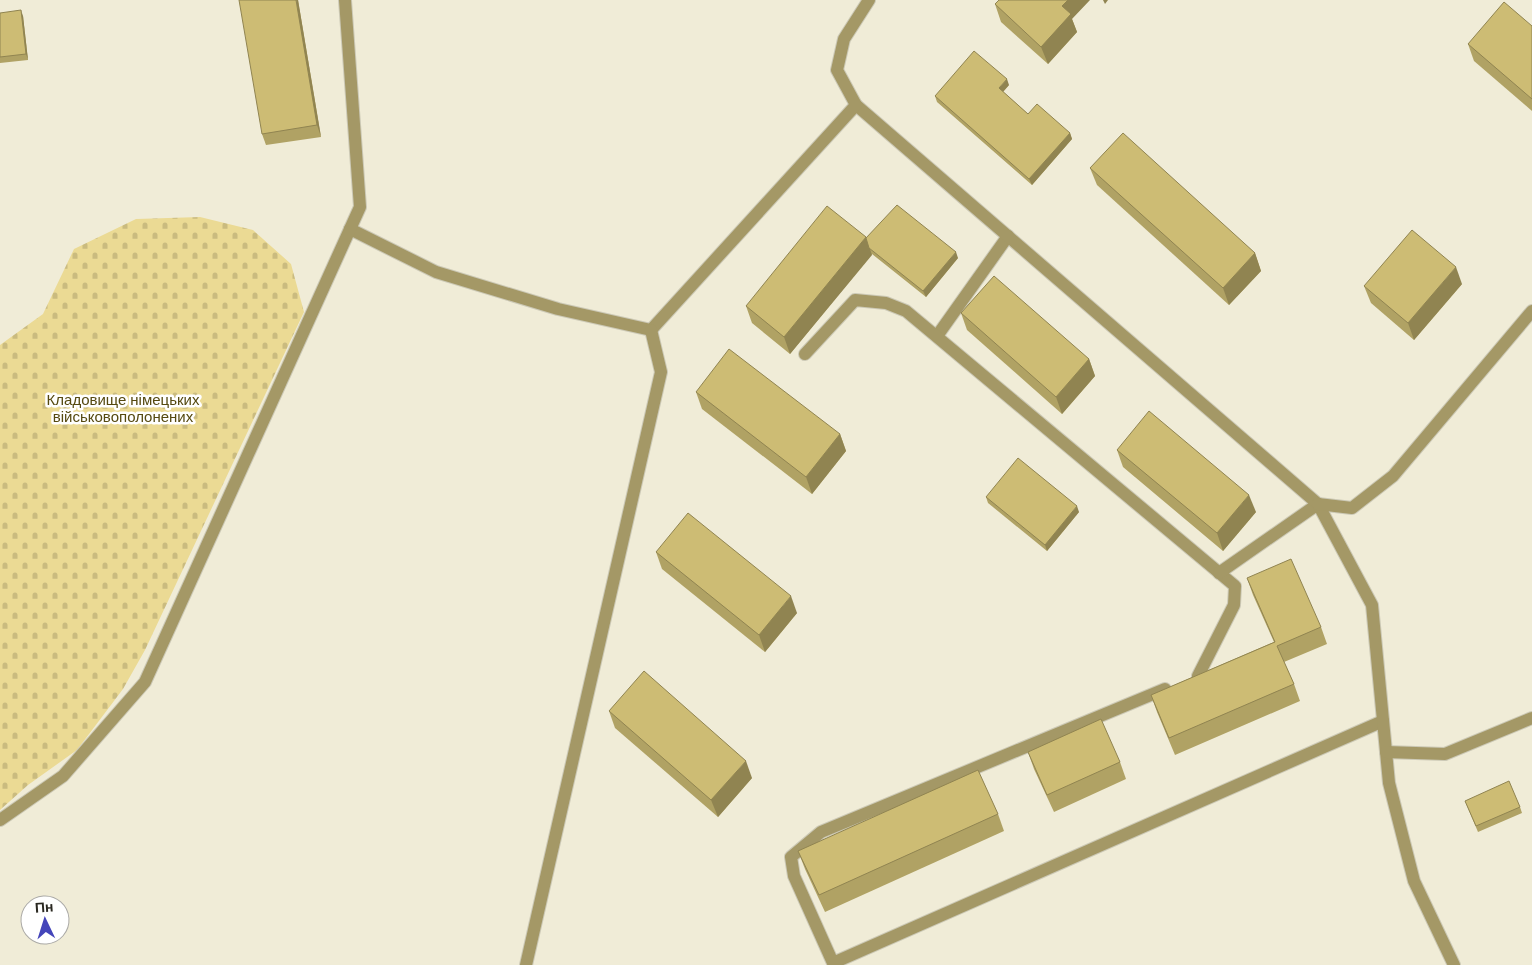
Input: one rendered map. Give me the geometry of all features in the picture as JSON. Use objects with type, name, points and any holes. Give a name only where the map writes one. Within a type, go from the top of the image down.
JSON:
[{"type":"street","points":[[0,820],[63,776],[145,682],[360,207],[345,0]]},
{"type":"street","points":[[869,0],[844,39],[837,70],[856,105],[1318,504],[1372,605],[1389,783],[1414,882],[1454,965]]},
{"type":"street","points":[[651,330],[856,105]]},
{"type":"street","points":[[350,229],[436,272],[558,309],[651,330]]},
{"type":"street","points":[[937,336],[1008,236]]},
{"type":"street","points":[[805,354],[855,300],[886,303],[906,311],[1219,573],[1234,586],[1234,605],[1188,680]]},
{"type":"street","points":[[1219,573],[1318,504],[1352,508],[1393,476],[1532,311]]},
{"type":"street","points":[[526,965],[661,372],[651,330]]},
{"type":"street","points":[[1215,669],[821,832],[791,857],[794,876],[833,963],[1383,721]]},
{"type":"street","points":[[1386,752],[1445,754],[1532,718]]},
{"type":"green space","name":"Кладовище німецьких військовополонених","points":[[200,217],[253,230],[291,264],[304,312],[145,650],[123,689],[77,750],[28,785],[0,810],[0,345],[43,314],[74,249],[136,219]]},
{"type":"building","points":[[239,0],[296,0],[317,125],[262,134]]},
{"type":"building","points":[[999,0],[1068,0],[1062,6],[1071,14],[1041,47],[995,4]]},
{"type":"building","points":[[1504,2],[1532,26],[1532,99],[1468,44]]},
{"type":"building","points":[[21,10],[26,54],[0,57],[0,13]]},
{"type":"building","points":[[974,51],[1007,79],[999,88],[1028,114],[1037,104],[1070,133],[1029,179],[935,96]]},
{"type":"building","points":[[1123,133],[1255,253],[1223,288],[1090,168]]},
{"type":"building","points":[[897,205],[956,252],[923,291],[869,248],[866,238]]},
{"type":"building","points":[[827,206],[866,237],[784,337],[746,306]]},
{"type":"building","points":[[1412,230],[1456,267],[1408,323],[1364,286]]},
{"type":"building","points":[[994,276],[1089,359],[1056,397],[961,313]]},
{"type":"building","points":[[729,349],[840,434],[806,477],[696,392]]},
{"type":"building","points":[[1149,411],[1249,495],[1217,533],[1117,450]]},
{"type":"building","points":[[1018,458],[1077,506],[1045,545],[986,497]]},
{"type":"building","points":[[688,513],[791,596],[759,635],[656,552]]},
{"type":"building","points":[[1291,559],[1321,627],[1277,646],[1294,684],[1169,738],[1151,695],[1275,642],[1247,578]]},
{"type":"building","points":[[644,671],[746,761],[711,800],[609,711]]},
{"type":"building","points":[[1101,719],[1120,762],[1047,795],[1028,752]]},
{"type":"building","points":[[978,770],[998,814],[819,895],[798,851]]},
{"type":"building","points":[[1509,781],[1520,807],[1476,826],[1465,801]]}]
